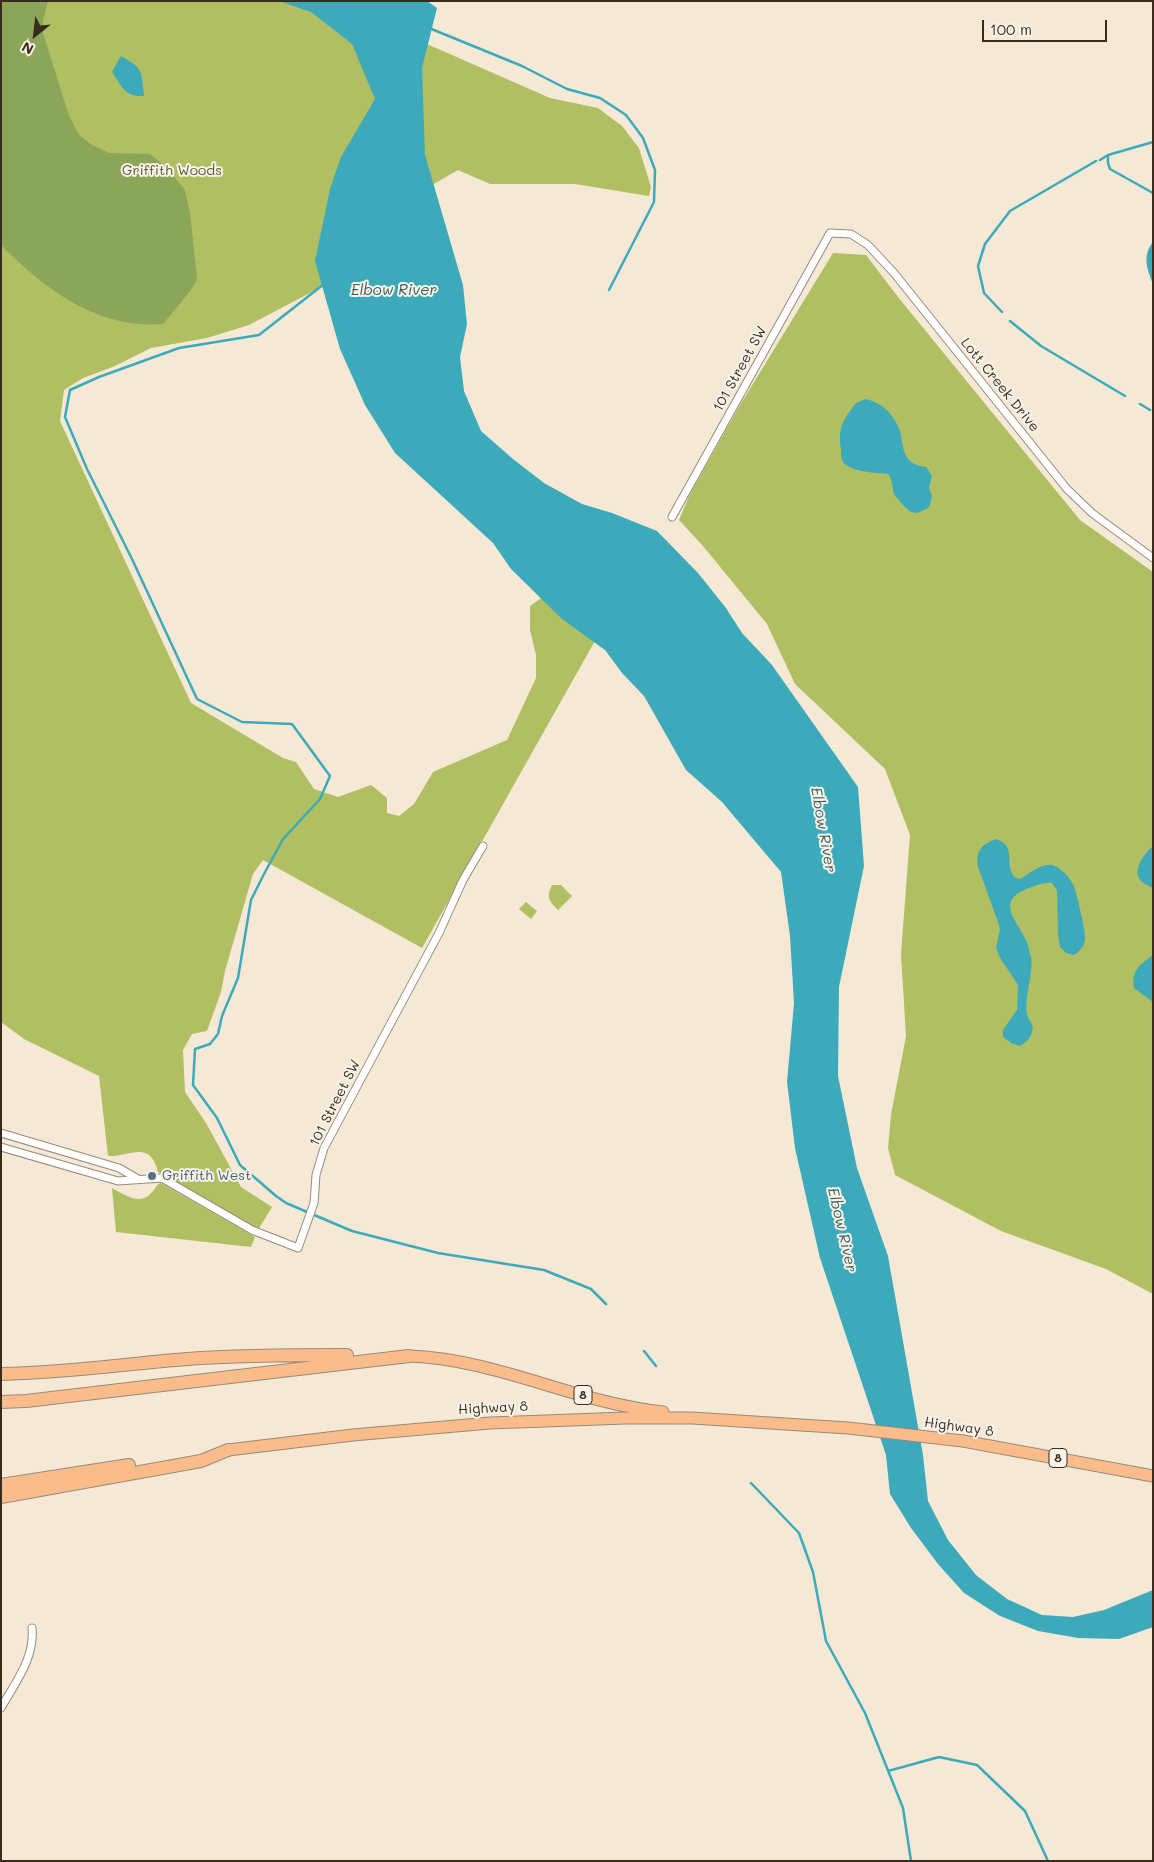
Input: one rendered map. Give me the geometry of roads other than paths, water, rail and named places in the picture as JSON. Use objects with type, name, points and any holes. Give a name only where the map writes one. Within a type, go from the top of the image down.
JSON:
[{"type":"highway","points":[[1,1374],[190,1359],[298,1355],[409,1356]]},
{"type":"highway","points":[[1,1402],[36,1400],[409,1356]]},
{"type":"highway","points":[[1,1486],[228,1450]]},
{"type":"highway","points":[[1,1497],[201,1460],[228,1450]]},
{"type":"main road","name":"Highway 8","points":[[409,1356],[433,1356],[475,1364],[597,1399],[642,1409],[760,1422]]},
{"type":"main road","name":"Highway 8","points":[[228,1450],[353,1435],[490,1422],[659,1418],[848,1428],[963,1441],[1153,1476]]},
{"type":"street","name":"101 Street SW","points":[[672,516],[830,233]]},
{"type":"street","name":"Lott Creek Drive","points":[[830,233],[851,234],[868,245],[900,280],[1067,489],[1092,513],[1153,558]]},
{"type":"street","name":"101 Street SW","points":[[138,1179],[162,1178],[252,1230],[298,1248],[312,1208],[316,1175],[324,1148],[439,933],[459,888],[482,846]]},
{"type":"street","points":[[1,1133],[119,1168],[138,1179]]},
{"type":"street","points":[[1,1147],[118,1181],[138,1179]]},
{"type":"street","points":[[1,1708],[32,1650],[32,1628]]},
{"type":"water","name":"Elbow River","points":[[279,1],[427,1],[437,8],[422,68],[425,155],[463,285],[467,324],[460,357],[464,391],[481,431],[544,483],[582,504],[612,513],[657,531],[698,573],[726,608],[742,633],[772,665],[858,787],[864,866],[839,987],[838,1076],[857,1168],[888,1256],[923,1455],[928,1501],[948,1540],[976,1575],[1007,1599],[1042,1615],[1073,1617],[1104,1610],[1153,1590],[1153,1627],[1119,1639],[1078,1638],[1038,1631],[1000,1616],[964,1593],[938,1564],[911,1528],[890,1494],[886,1455],[820,1258],[795,1148],[787,1082],[794,1003],[790,936],[781,872],[722,802],[686,770],[644,696],[622,673],[605,650],[562,619],[511,569],[493,543],[395,453],[365,405],[340,349],[315,261],[330,189],[341,157],[375,99],[352,44],[311,12]]},
{"type":"water","points":[[121,56],[138,68],[144,96],[132,95],[124,90],[112,72]]},
{"type":"water","points":[[1153,242],[1153,284],[1147,268],[1147,257]]},
{"type":"water","points":[[866,399],[877,403],[889,412],[900,431],[907,457],[916,465],[926,467],[932,476],[929,487],[932,496],[929,507],[924,510],[915,513],[906,508],[895,496],[892,481],[888,474],[855,470],[843,462],[840,442],[842,425],[856,403]]},
{"type":"water","points":[[996,839],[1002,842],[1008,850],[1011,871],[1014,877],[1020,879],[1039,867],[1048,865],[1055,866],[1065,873],[1074,886],[1085,936],[1082,947],[1074,955],[1066,953],[1060,947],[1057,890],[1052,883],[1027,889],[1012,899],[1010,905],[1011,912],[1026,940],[1032,963],[1026,1008],[1033,1029],[1026,1042],[1020,1046],[1011,1043],[1003,1037],[1003,1030],[1017,1010],[1018,985],[999,956],[996,947],[1000,930],[977,861],[983,846]]},
{"type":"water","points":[[1153,846],[1153,888],[1142,882],[1139,878],[1138,868],[1146,853]]},
{"type":"water","points":[[1153,955],[1153,1002],[1134,988],[1133,982],[1137,968]]},
{"type":"waterway","points":[[429,28],[522,66],[567,89],[600,98],[626,115],[643,138],[655,170],[654,202],[609,290]]},
{"type":"waterway","points":[[1100,160],[1108,155],[1153,142]]},
{"type":"waterway","points":[[1108,155],[1110,169],[1153,193]]},
{"type":"waterway","points":[[1002,312],[984,293],[978,266],[985,244],[1010,211],[1096,161]]},
{"type":"waterway","points":[[324,284],[259,335],[179,348],[99,377],[70,390],[65,417],[87,469],[132,559],[197,699],[242,722],[292,724],[330,776],[320,799],[283,839],[251,900],[238,978],[222,1016],[218,1034],[210,1044],[195,1049],[193,1085],[217,1118],[240,1165],[286,1203],[352,1231],[438,1253],[544,1270],[591,1289],[606,1304]]},
{"type":"waterway","points":[[1010,321],[1041,346],[1125,396]]},
{"type":"waterway","points":[[1140,404],[1150,410]]},
{"type":"waterway","points":[[644,1351],[656,1366]]},
{"type":"waterway","points":[[751,1483],[799,1533],[813,1572],[826,1641],[865,1713],[903,1808],[911,1861]]},
{"type":"waterway","points":[[888,1771],[939,1757],[977,1765],[1025,1811],[1048,1861]]},
{"type":"place","name":"Griffith West","points":[[152,1176]]},
{"type":"park label","name":"Griffith Woods","points":[[172,171]]}]
